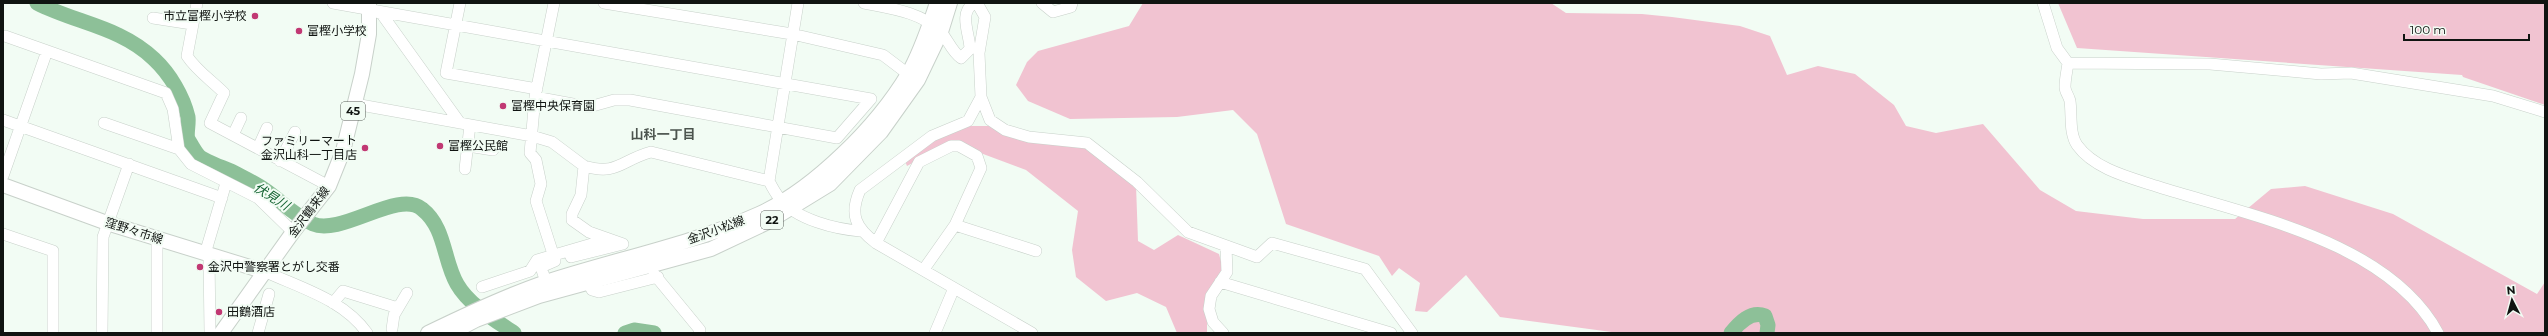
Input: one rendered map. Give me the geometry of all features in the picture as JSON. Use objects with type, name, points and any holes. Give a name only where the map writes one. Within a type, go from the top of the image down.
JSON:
[{"type":"main road","name":"金沢小松線","points":[[495,307],[711,249],[768,222],[860,137],[887,104],[908,74],[938,3]]},
{"type":"main road","name":"金沢小松線","points":[[428,333],[495,307],[546,282],[688,241],[787,204],[830,184],[881,132],[918,80],[941,32],[950,3]]},
{"type":"main road","name":"金沢鶴来線","points":[[221,333],[294,231],[329,186],[343,151],[354,104],[369,34],[369,6]]},
{"type":"main road","name":"窪野々市線","points":[[3,185],[107,223],[266,272]]},
{"type":"main road","name":"金沢小松線","points":[[451,333],[477,314]]},
{"type":"street","points":[[197,3],[187,56],[196,70],[208,77],[224,93],[210,123],[329,186]]},
{"type":"street","points":[[333,3],[369,6],[456,24],[871,99],[836,138],[630,100],[614,100],[589,107],[446,72],[456,24],[460,3]]},
{"type":"street","points":[[553,254],[536,202],[541,184],[536,160],[530,153],[536,93],[548,40],[554,3]]},
{"type":"street","points":[[604,3],[792,34],[883,54],[908,74]]},
{"type":"street","points":[[769,181],[776,127],[798,3]]},
{"type":"street","points":[[864,3],[891,8],[931,22],[941,32],[955,54],[961,58],[966,54],[970,43],[965,17],[967,10],[974,3]]},
{"type":"street","points":[[977,3],[985,17],[979,53],[981,97],[990,120],[1005,130],[1028,137],[1087,143],[1137,182],[1188,232],[1257,257],[1272,243],[1365,269],[1412,333]]},
{"type":"street","points":[[1042,3],[1053,12],[1071,7],[1072,3]]},
{"type":"street","points":[[2043,3],[2057,48],[2068,63],[2065,89],[2070,99],[2073,136],[2077,145],[2090,159],[2103,167],[2137,180],[2312,235],[2367,261],[2412,297],[2438,333]]},
{"type":"street","points":[[369,6],[381,14],[465,124],[468,146],[465,169]]},
{"type":"street","points":[[153,18],[192,24]]},
{"type":"street","points":[[5,36],[166,93],[173,109],[180,149],[191,164],[258,198],[294,231]]},
{"type":"street","points":[[3,176],[47,51]]},
{"type":"street","points":[[2068,63],[2210,64],[2321,74],[2351,73],[2493,96],[2545,112]]},
{"type":"street","points":[[981,97],[968,121],[932,136],[860,190],[856,200],[854,216],[860,231],[876,243],[924,269],[1032,333]]},
{"type":"street","points":[[354,104],[532,136],[552,142],[584,166],[600,170],[620,167],[637,156],[651,152],[769,181],[787,204],[808,218],[835,229],[860,231]]},
{"type":"street","points":[[233,135],[241,118]]},
{"type":"street","points":[[3,120],[222,198]]},
{"type":"street","points":[[104,123],[180,149]]},
{"type":"street","points":[[258,148],[267,128]]},
{"type":"street","points":[[280,161],[295,132]]},
{"type":"street","points":[[468,146],[493,150]]},
{"type":"street","points":[[876,243],[920,162],[952,146],[959,146],[977,156],[982,168],[955,225],[924,269]]},
{"type":"street","points":[[102,333],[103,237],[129,164]]},
{"type":"street","points":[[546,282],[541,272],[541,267],[545,264],[623,244],[589,232],[572,220],[572,214],[581,195],[584,166]]},
{"type":"street","points":[[210,333],[207,254],[226,183]]},
{"type":"street","points":[[955,225],[1036,251]]},
{"type":"street","points":[[3,234],[53,251],[52,333]]},
{"type":"street","points":[[156,333],[157,238]]},
{"type":"street","points":[[482,287],[530,271],[537,260],[609,238]]},
{"type":"street","points":[[1223,333],[1213,322],[1208,309],[1211,296],[1227,272],[1226,247]]},
{"type":"street","points":[[266,272],[333,303],[346,311],[367,333]]},
{"type":"street","points":[[588,282],[592,290],[599,292],[656,276],[699,331]]},
{"type":"street","points":[[1220,282],[1391,333]]},
{"type":"street","points":[[935,333],[954,288]]},
{"type":"street","points":[[333,303],[343,291],[398,308]]},
{"type":"street","points":[[392,329],[398,308],[407,293]]},
{"type":"street","points":[[258,333],[268,294]]},
{"type":"shaded area","points":[[1143,3],[1551,3],[1566,13],[1642,14],[1740,26],[1770,36],[1787,75],[1818,66],[1855,74],[1894,105],[1906,126],[1936,133],[1983,124],[2040,190],[2076,211],[2143,219],[2235,219],[2271,189],[2305,186],[2393,214],[2537,294],[2545,282],[2545,333],[1619,333],[1500,317],[1466,275],[1427,312],[1415,311],[1420,283],[1399,268],[1392,276],[1379,256],[1286,224],[1257,134],[1233,110],[1177,117],[1070,119],[1028,101],[1016,85],[1027,62],[1038,51],[1129,26]]},
{"type":"shaded area","points":[[2058,3],[2545,3],[2545,105],[2463,77],[2462,75],[2077,48]]},
{"type":"shaded area","points":[[966,126],[989,126],[1016,139],[1086,145],[1136,185],[1138,241],[1154,250],[1178,235],[1219,254],[1224,273],[1207,296],[1207,333],[1177,333],[1166,307],[1137,293],[1106,301],[1076,277],[1072,250],[1078,211],[1026,170],[951,142],[907,166],[905,161],[935,138]]},
{"type":"waterway","name":"伏見川","points":[[37,3],[67,16],[113,32],[141,48],[160,65],[179,93],[188,117],[188,139],[199,156],[206,161],[233,172],[259,186],[306,221],[325,226],[339,224],[385,208],[399,205],[412,204],[422,209],[436,225],[452,275],[462,292],[483,312],[514,333]]},
{"type":"waterway","name":"伏見川","points":[[1731,333],[1746,318],[1755,315],[1765,316],[1768,325],[1767,333]]},
{"type":"waterway","name":"伏見川","points":[[625,333],[634,330],[654,333]]},
{"type":"place","name":"市立富樫小学校","points":[[255,16]]},
{"type":"place","name":"富樫小学校","points":[[299,31]]},
{"type":"place","name":"富樫中央保育園","points":[[503,106]]},
{"type":"place","name":"富樫公民館","points":[[440,146]]},
{"type":"place","name":"ファミリーマート 金沢山科一丁目店","points":[[365,148]]},
{"type":"place","name":"金沢中警察署とがし交番","points":[[200,267]]},
{"type":"place","name":"田鶴酒店","points":[[219,312]]},
{"type":"district","name":"山科一丁目","points":[[663,134]]}]
